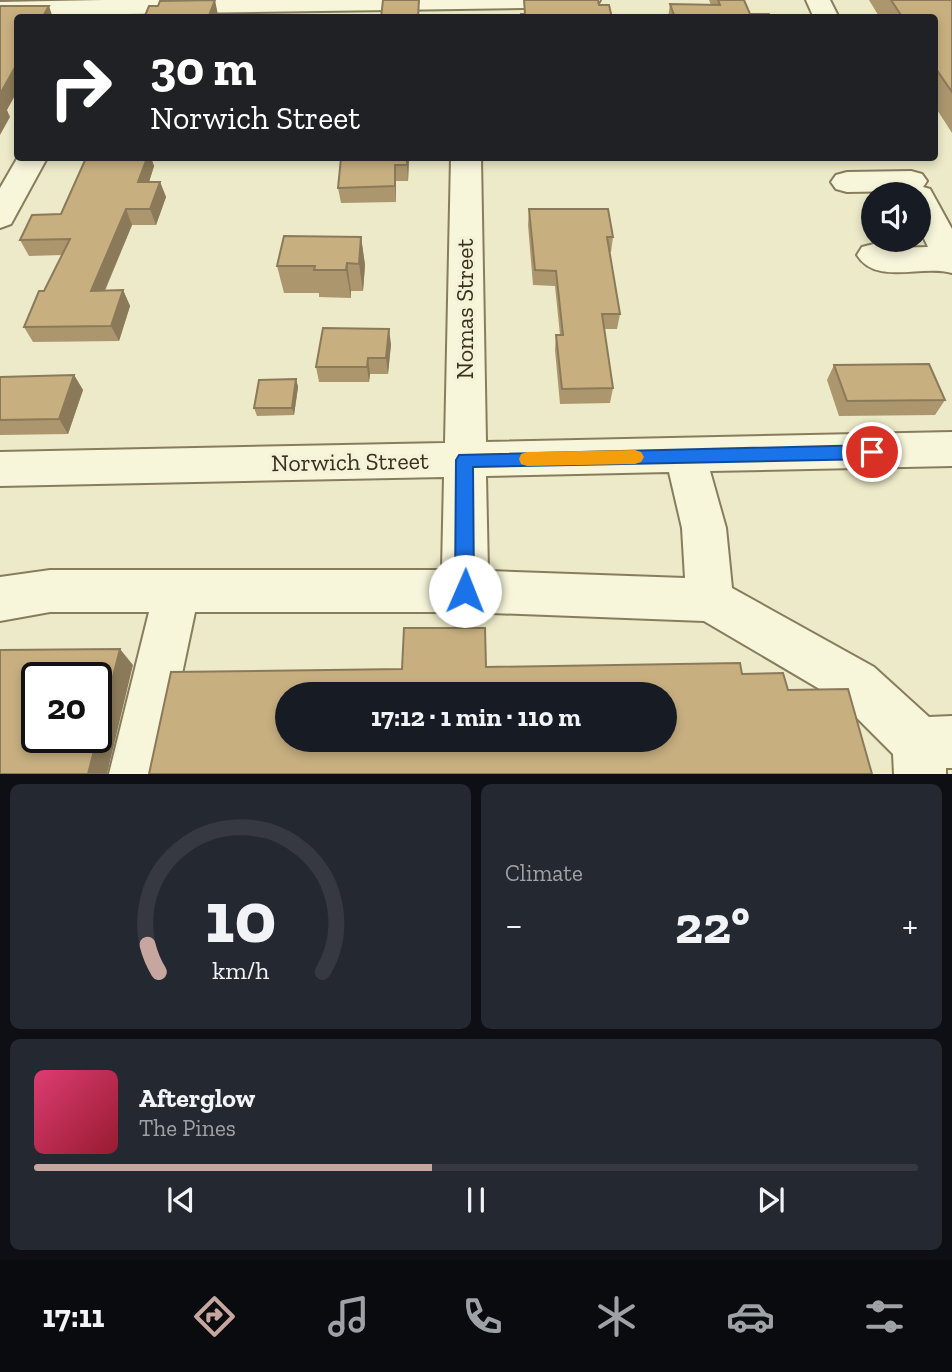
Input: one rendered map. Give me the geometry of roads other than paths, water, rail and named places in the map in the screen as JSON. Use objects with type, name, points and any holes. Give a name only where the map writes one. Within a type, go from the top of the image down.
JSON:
[{"type":"street","points":[[0,9],[467,6],[588,0]]},
{"type":"street","points":[[0,217],[30,161]]},
{"type":"street","name":"Nomas Street","points":[[465,591],[466,161]]},
{"type":"street","points":[[847,182],[861,182]]},
{"type":"street","points":[[874,255],[881,260],[952,259],[931,220]]},
{"type":"street","name":"Norwich Street","points":[[0,468],[686,457],[952,449]]},
{"type":"street","points":[[686,457],[704,528],[710,600]]},
{"type":"street","points":[[0,599],[50,591],[465,591],[710,600],[857,684],[930,753]]},
{"type":"street","points":[[135,774],[177,592]]}]
